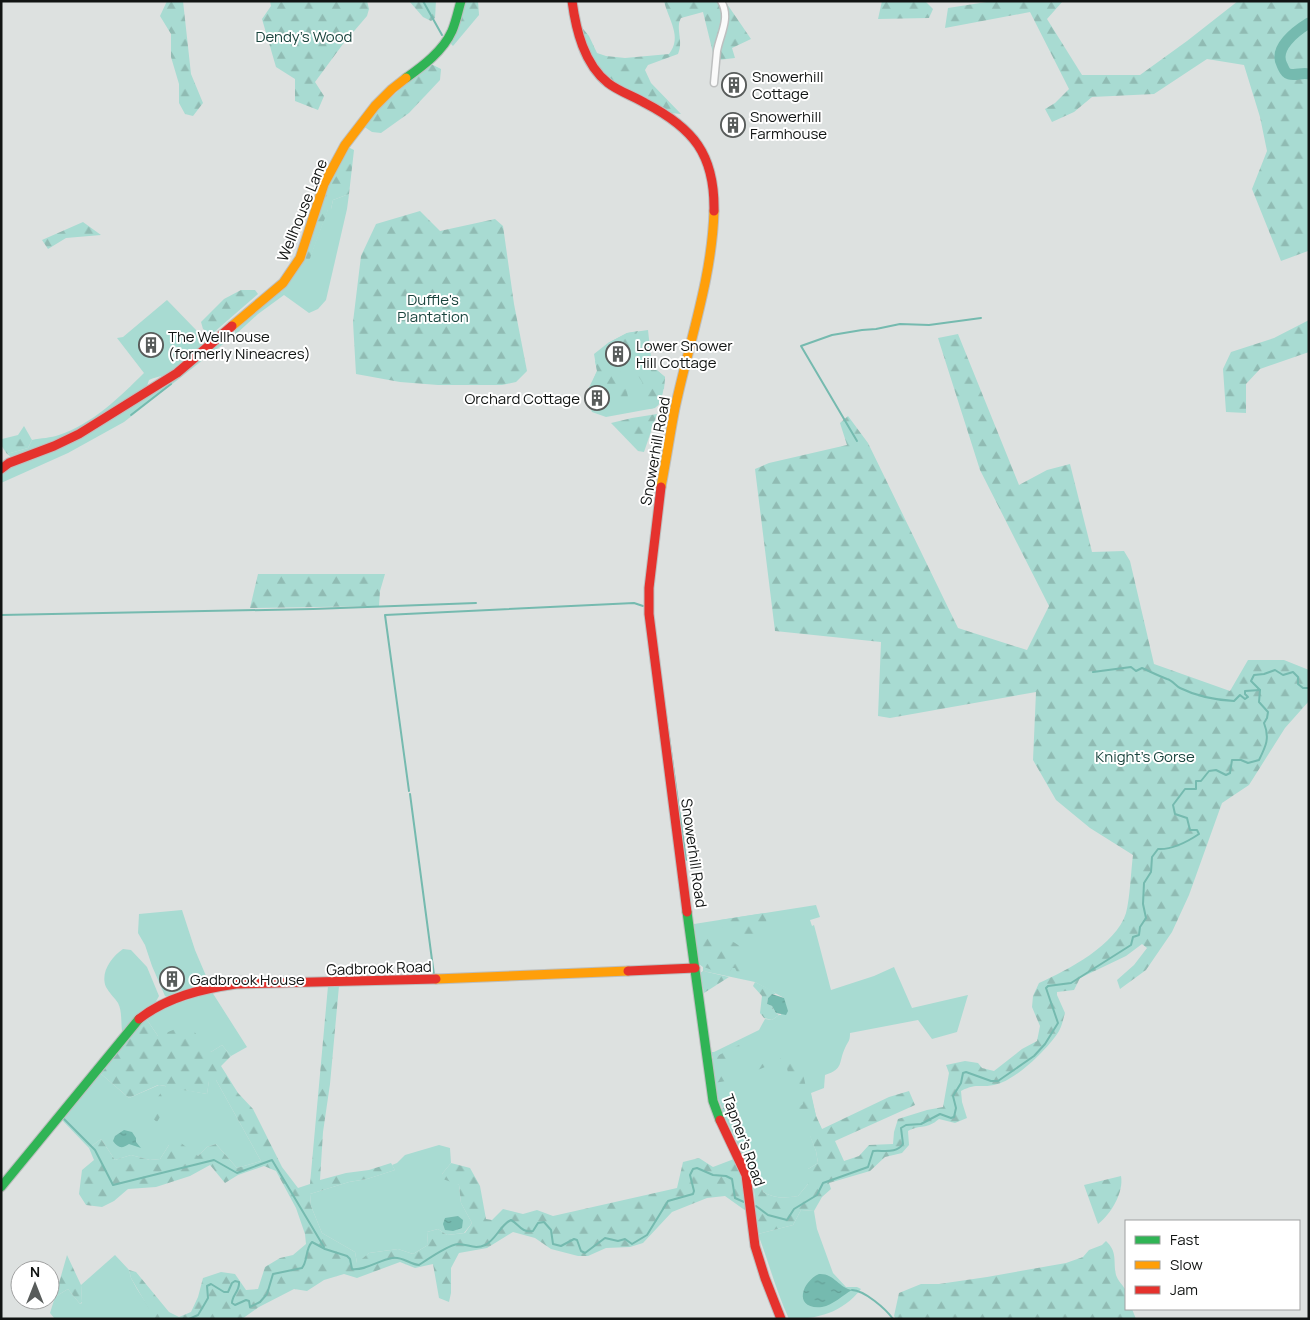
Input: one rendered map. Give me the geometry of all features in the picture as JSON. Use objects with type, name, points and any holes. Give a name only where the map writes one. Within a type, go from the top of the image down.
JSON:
[{"type":"street","name":"Wellhouse Lane","points":[[1,468],[79,434],[177,373],[283,283],[300,258],[324,184],[345,145],[375,106],[392,89],[425,64],[445,43],[452,31],[461,1]]},
{"type":"street","name":"Snowerhill Road","points":[[572,1],[576,23],[587,57],[594,68],[608,83],[668,115],[687,131],[705,156],[710,170],[714,197],[713,231],[707,278],[675,409],[660,494],[649,588],[650,614],[668,763],[695,968]]},
{"type":"street","points":[[714,83],[717,54],[726,13],[721,1]]},
{"type":"street","name":"Gadbrook Road","points":[[1,1187],[135,1022],[164,1003],[199,991],[216,986],[236,984],[388,981],[695,968]]},
{"type":"street","name":"Tapner's Road","points":[[695,968],[717,1114],[746,1175],[751,1199],[755,1243],[781,1319]]},
{"type":"green space","points":[[167,1],[183,1],[191,74],[203,103],[193,116],[185,114],[179,103],[179,84],[171,57],[171,34],[160,16]]},
{"type":"green space","name":"Dendy's Wood","points":[[270,1],[367,1],[369,9],[367,16],[343,44],[315,82],[324,96],[318,110],[295,101],[295,79],[276,67],[262,19],[271,6]]},
{"type":"green space","points":[[409,1],[436,1],[435,18],[431,21],[423,17]]},
{"type":"green space","points":[[464,1],[478,1],[479,15],[453,46],[450,43]]},
{"type":"green space","points":[[664,1],[725,1],[751,39],[732,48],[735,58],[718,60],[714,57],[703,12],[681,18],[679,22],[680,49],[678,54],[648,65],[645,70],[651,83],[681,114],[669,113],[611,81],[599,72],[589,55],[579,24],[589,36],[597,53],[606,56],[625,58],[669,54],[673,48],[675,35]]},
{"type":"green space","points":[[882,1],[925,1],[933,9],[929,18],[878,19]]},
{"type":"green space","points":[[993,1],[1063,1],[1047,19],[1082,75],[1140,75],[1238,1],[1309,1],[1308,251],[1281,261],[1252,189],[1267,151],[1260,117],[1244,65],[1207,59],[1154,94],[1092,97],[1074,112],[1052,122],[1045,109],[1055,103],[1069,89],[1030,12],[945,28],[948,8]]},
{"type":"green space","points":[[431,64],[441,69],[440,80],[409,113],[381,133],[372,132],[363,126],[368,119],[411,79]]},
{"type":"green space","points":[[348,147],[354,150],[349,194],[333,200],[309,261],[304,257],[324,193]]},
{"type":"green space","points":[[349,194],[326,300],[318,309],[309,313],[284,295],[258,314],[235,335],[235,329],[278,292],[281,292],[304,257],[309,260],[333,200]]},
{"type":"green space","name":"Duffle's Plantation","points":[[420,211],[440,231],[495,219],[503,226],[514,304],[527,371],[516,382],[502,385],[438,385],[400,382],[356,374],[353,322],[361,256],[376,224]]},
{"type":"green space","points":[[83,222],[101,235],[66,238],[48,249],[42,240]]},
{"type":"green space","points":[[241,290],[255,290],[258,294],[212,334],[203,329],[201,322],[224,299]]},
{"type":"green space","points":[[167,300],[206,343],[175,368],[164,375],[149,380],[147,386],[82,429],[23,455],[11,457],[7,454],[28,448],[32,440],[56,436],[83,424],[105,409],[135,382],[144,373],[117,338],[123,337]]},
{"type":"green space","points":[[1309,320],[1309,352],[1260,369],[1246,384],[1246,413],[1226,412],[1223,369],[1231,352],[1274,338]]},
{"type":"green space","points":[[648,330],[652,366],[665,377],[663,394],[658,405],[655,408],[606,417],[592,412],[585,396],[597,371],[594,354],[608,343],[627,333]]},
{"type":"green space","points":[[638,331],[631,343],[637,368],[662,396],[655,408],[649,409],[642,382],[635,371],[630,351],[623,342],[612,345],[608,343],[627,333]]},
{"type":"green space","name":"Knight's Gorse","points":[[958,334],[1019,485],[1047,470],[1070,464],[1092,552],[1124,551],[1130,561],[1154,664],[1230,691],[1248,660],[1284,660],[1309,670],[1309,701],[1285,728],[1249,785],[1222,803],[1189,895],[1172,932],[1146,970],[1120,989],[1117,980],[1134,965],[1147,948],[1142,944],[1126,956],[1080,978],[1074,990],[1057,992],[1065,1013],[1060,1029],[1054,1038],[1039,1055],[1011,1078],[1002,1083],[989,1086],[975,1086],[961,1091],[967,1118],[955,1123],[939,1119],[930,1125],[908,1131],[909,1145],[902,1153],[885,1157],[870,1171],[829,1183],[831,1189],[822,1197],[814,1211],[801,1210],[793,1225],[758,1234],[754,1191],[748,1169],[721,1110],[725,1106],[728,1115],[733,1118],[755,1169],[758,1171],[763,1192],[780,1197],[798,1196],[808,1184],[808,1169],[818,1163],[816,1151],[806,1126],[807,1113],[798,1114],[796,1109],[803,1104],[801,1093],[789,1077],[786,1065],[770,1070],[765,1067],[755,1071],[756,1066],[761,1061],[780,1059],[784,1055],[790,1062],[800,1060],[807,1092],[810,1091],[816,1116],[822,1129],[889,1097],[909,1091],[915,1105],[835,1141],[844,1161],[859,1156],[869,1145],[893,1144],[898,1119],[943,1107],[949,1073],[946,1065],[965,1061],[978,1063],[982,1068],[994,1071],[1022,1049],[1037,1041],[1040,1026],[1032,1007],[1033,996],[1039,983],[1077,964],[1102,946],[1121,925],[1126,913],[1133,855],[1090,828],[1056,800],[1033,760],[1036,692],[890,718],[878,716],[881,642],[775,631],[755,469],[769,463],[847,445],[840,423],[848,416],[868,443],[958,628],[1027,650],[1049,606],[980,470],[938,338]]},
{"type":"green space","points":[[227,341],[124,422],[68,453],[1,483],[1,472],[23,460],[57,448],[217,342]]},
{"type":"green space","points":[[651,356],[652,366],[665,377],[664,389],[662,389],[652,374],[649,357]]},
{"type":"green space","points":[[602,359],[609,366],[616,364],[625,383],[629,403],[616,406],[608,390],[591,385],[597,371],[595,361]]},
{"type":"green space","points":[[657,414],[644,452],[638,451],[611,423],[632,418]]},
{"type":"green space","points":[[24,426],[32,440],[28,448],[7,454],[1,445],[2,439],[18,435]]},
{"type":"green space","points":[[258,574],[385,574],[380,591],[379,606],[250,608]]},
{"type":"green space","points":[[816,905],[820,917],[810,920],[812,926],[814,925],[831,990],[874,976],[894,967],[912,1008],[968,995],[957,1032],[932,1039],[918,1020],[850,1033],[840,1065],[831,1073],[825,1075],[824,1088],[811,1093],[816,1116],[822,1130],[810,1135],[818,1163],[808,1169],[808,1184],[798,1196],[776,1197],[763,1192],[758,1171],[755,1169],[733,1118],[728,1115],[725,1106],[722,1108],[718,1099],[711,1052],[759,1030],[765,1019],[772,1020],[781,1015],[784,998],[755,982],[703,971],[703,967],[699,964],[694,924]]},
{"type":"green space","points":[[182,910],[195,950],[209,983],[181,993],[179,991],[168,997],[165,996],[145,945],[138,933],[139,914]]},
{"type":"green space","points":[[766,913],[767,931],[760,937],[758,942],[748,944],[739,936],[723,928],[720,920]]},
{"type":"green space","points":[[709,937],[730,940],[739,945],[746,953],[742,962],[742,975],[738,974],[735,968],[732,968],[730,972],[722,972],[699,964],[697,942]]},
{"type":"green space","points":[[123,949],[131,950],[147,967],[159,996],[154,1005],[143,1010],[122,1031],[119,1006],[106,987],[104,976],[114,956]]},
{"type":"green space","points":[[703,971],[729,977],[704,993],[700,973]]},
{"type":"green space","points":[[755,982],[776,994],[772,994],[768,998],[767,1004],[772,1006],[779,1015],[772,1020],[764,1018],[760,1013],[762,996],[753,986]]},
{"type":"green space","points":[[328,986],[339,986],[330,1084],[323,1132],[320,1180],[346,1173],[369,1170],[391,1163],[395,1170],[310,1194],[311,1206],[322,1233],[355,1252],[357,1263],[369,1253],[398,1249],[413,1254],[428,1245],[427,1232],[438,1229],[447,1235],[465,1233],[472,1223],[461,1203],[459,1185],[443,1179],[442,1174],[451,1163],[470,1168],[480,1186],[486,1219],[492,1220],[503,1209],[523,1214],[537,1210],[553,1216],[677,1188],[683,1162],[699,1158],[713,1167],[734,1159],[746,1188],[746,1211],[725,1196],[707,1198],[672,1212],[643,1243],[630,1247],[606,1248],[588,1256],[578,1256],[551,1249],[535,1238],[513,1232],[487,1248],[459,1253],[451,1268],[449,1302],[439,1298],[433,1264],[415,1268],[400,1262],[357,1278],[344,1274],[324,1280],[307,1291],[294,1289],[259,1307],[242,1319],[155,1319],[131,1278],[129,1270],[136,1272],[169,1312],[179,1317],[191,1312],[198,1297],[203,1278],[221,1272],[235,1274],[246,1290],[258,1289],[265,1267],[280,1258],[293,1255],[306,1244],[305,1234],[296,1208],[276,1171],[264,1166],[238,1175],[225,1183],[210,1165],[190,1176],[156,1187],[128,1189],[114,1201],[102,1207],[86,1205],[79,1194],[82,1170],[94,1160],[89,1148],[101,1139],[115,1160],[131,1155],[150,1160],[160,1159],[169,1145],[177,1140],[198,1156],[207,1147],[216,1144],[237,1168],[261,1161],[216,1080],[209,1081],[207,1094],[177,1089],[157,1122],[146,1113],[166,1086],[158,1085],[129,1098],[100,1073],[102,1065],[133,1028],[145,1017],[158,1036],[188,1024],[211,1052],[222,1045],[231,1056],[221,1066],[238,1093],[253,1109],[282,1167],[298,1188],[310,1184]]},
{"type":"green space","points":[[212,992],[247,1047],[231,1056],[222,1045],[211,1052],[158,1036],[145,1017],[171,1005]]},
{"type":"green space","points":[[743,1043],[745,1047],[743,1051],[721,1075],[726,1081],[714,1083],[711,1062],[713,1058]]},
{"type":"green space","points":[[100,1073],[129,1098],[159,1085],[207,1094],[209,1080],[216,1080],[261,1161],[237,1168],[216,1144],[207,1147],[198,1156],[169,1145],[160,1159],[150,1160],[131,1155],[115,1160],[101,1139],[89,1148],[61,1119]]},
{"type":"green space","points":[[439,1145],[450,1148],[451,1163],[442,1174],[459,1185],[461,1203],[472,1223],[464,1233],[447,1235],[438,1229],[427,1232],[428,1245],[413,1254],[398,1249],[369,1253],[357,1263],[355,1252],[322,1233],[311,1206],[310,1194],[395,1170],[392,1165],[405,1155]]},
{"type":"green space","points":[[1121,1176],[1116,1202],[1108,1215],[1098,1224],[1084,1185]]},
{"type":"green space","points":[[801,1210],[814,1211],[817,1229],[833,1273],[846,1287],[861,1289],[846,1304],[829,1313],[810,1318],[789,1319],[758,1234],[793,1225]]},
{"type":"green space","points":[[1106,1241],[1114,1253],[1117,1277],[1125,1289],[1125,1310],[1132,1310],[1136,1319],[896,1319],[894,1316],[899,1293],[921,1284],[939,1284],[1066,1263],[1083,1257],[1089,1250],[1102,1245]]},
{"type":"green space","points":[[67,1255],[81,1285],[82,1302],[80,1304],[68,1289],[60,1294],[60,1280]]},
{"type":"green space","points":[[115,1255],[129,1270],[137,1289],[156,1318],[55,1319],[50,1313],[51,1310],[60,1310],[60,1294],[68,1289],[80,1304],[82,1303],[81,1285]]},
{"type":"water","points":[[772,994],[784,998],[788,1011],[786,1015],[776,1013],[772,1006],[767,1004],[768,998]]},
{"type":"water","points":[[124,1130],[132,1132],[141,1148],[129,1144],[120,1147],[113,1141],[115,1136]]},
{"type":"water","points":[[458,1216],[463,1220],[462,1228],[453,1231],[445,1230],[443,1224],[445,1218]]},
{"type":"water","points":[[819,1274],[829,1276],[843,1287],[852,1290],[826,1306],[813,1307],[804,1300],[804,1289]]},
{"type":"waterway","points":[[423,1],[442,35]]},
{"type":"waterway","points":[[1309,23],[1287,41],[1283,46],[1280,59],[1286,72],[1294,75],[1309,74]]},
{"type":"waterway","points":[[241,313],[269,290]]},
{"type":"waterway","points":[[857,441],[801,346],[832,335],[900,324],[929,325],[981,318]]},
{"type":"waterway","points":[[131,415],[171,384]]},
{"type":"waterway","points":[[1,615],[313,609],[476,603]]},
{"type":"waterway","points":[[409,791],[385,615],[634,603],[643,606]]},
{"type":"waterway","points":[[1093,672],[1131,667],[1136,671],[1142,668],[1169,680],[1186,691],[1207,697],[1234,701],[1240,695],[1245,699],[1248,697],[1245,691],[1260,690]]},
{"type":"waterway","points":[[756,1206],[768,1215],[787,1220],[794,1209],[817,1195],[823,1183],[868,1167],[873,1151],[889,1151],[900,1147],[903,1144],[901,1128],[906,1125],[921,1124],[940,1114],[951,1118],[954,1117],[956,1108],[953,1096],[961,1083],[963,1073],[966,1072],[991,1081],[998,1081],[1034,1056],[1045,1044],[1058,1023],[1046,988],[1048,986],[1071,983],[1131,945],[1133,937],[1139,935],[1140,927],[1146,918],[1143,904],[1144,883],[1151,872],[1152,857],[1158,849],[1174,847],[1185,843],[1199,834],[1197,830],[1190,830],[1187,818],[1175,814],[1173,805],[1185,789],[1196,789],[1196,781],[1201,781],[1209,771],[1216,770],[1226,775],[1230,773],[1232,760],[1241,760],[1248,763],[1259,760],[1266,742],[1267,733],[1264,723],[1268,712],[1259,702],[1260,690],[1251,681],[1254,675],[1275,670],[1283,675],[1293,672],[1298,677],[1298,684],[1303,688],[1309,688]]},
{"type":"waterway","points":[[664,701],[686,860]]},
{"type":"waterway","points":[[410,794],[434,975]]},
{"type":"waterway","points":[[61,1116],[95,1150],[113,1185],[214,1160],[237,1173],[272,1160],[324,1247]]},
{"type":"waterway","points":[[189,1319],[198,1315],[208,1298],[207,1286],[211,1284],[224,1292],[228,1292],[232,1283],[235,1281],[239,1282],[232,1303],[235,1305],[246,1300],[249,1301],[250,1307],[260,1302],[267,1294],[273,1274],[302,1268],[308,1248],[312,1242],[325,1249],[347,1256],[350,1259],[352,1269],[367,1267],[387,1259],[396,1258],[419,1265],[454,1245],[481,1246],[489,1243],[504,1225],[511,1220],[526,1231],[533,1231],[538,1223],[544,1222],[551,1230],[553,1244],[561,1246],[574,1239],[577,1240],[581,1251],[585,1253],[605,1238],[618,1241],[625,1239],[632,1244],[647,1235],[668,1201],[693,1194],[690,1175],[693,1169],[697,1168],[713,1175],[726,1176],[732,1179],[735,1198],[744,1202]]},
{"type":"waterway","points":[[852,1290],[862,1293],[874,1301],[893,1319]]},
{"type":"traffic: fast","points":[[406,78],[426,63],[443,45],[453,28],[461,1]]},
{"type":"traffic: fast","points":[[687,912],[713,1101],[720,1120]]},
{"type":"traffic: fast","points":[[1,1187],[139,1019]]},
{"type":"traffic: slow","points":[[232,326],[283,283],[300,258],[324,184],[345,145],[375,106],[406,78]]},
{"type":"traffic: slow","points":[[661,487],[675,408],[709,261],[714,211]]},
{"type":"traffic: slow","points":[[436,979],[628,971]]},
{"type":"traffic: jam","points":[[572,1],[582,46],[600,75],[612,86],[662,112],[676,122],[698,145],[710,174],[714,211]]},
{"type":"traffic: jam","points":[[1,469],[9,463],[54,446],[79,434],[177,373],[232,326]]},
{"type":"traffic: jam","points":[[661,487],[649,588],[649,614],[687,912]]},
{"type":"traffic: jam","points":[[628,971],[695,968]]},
{"type":"traffic: jam","points":[[139,1019],[161,1005],[185,995],[210,988],[236,984],[436,979]]},
{"type":"traffic: jam","points":[[720,1120],[746,1175],[755,1246],[781,1319]]},
{"type":"place","name":"Snowerhill Cottage","points":[[734,85]]},
{"type":"place","name":"Snowerhill Farmhouse","points":[[733,125]]},
{"type":"place","name":"The Wellhouse (formerly Nineacres)","points":[[151,345]]},
{"type":"place","name":"Lower Snower Hill Cottage","points":[[618,354]]},
{"type":"place","name":"Orchard Cottage","points":[[597,398]]},
{"type":"place","name":"Gadbrook House","points":[[172,979]]}]
